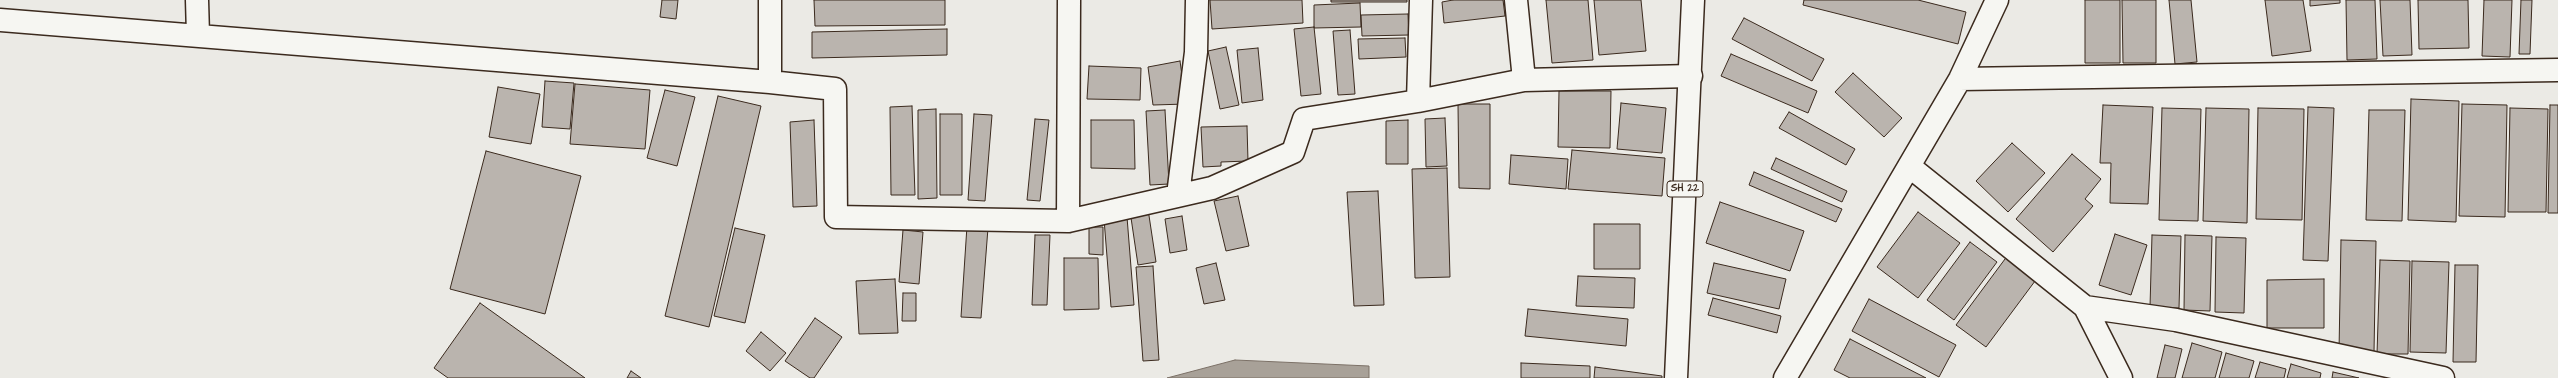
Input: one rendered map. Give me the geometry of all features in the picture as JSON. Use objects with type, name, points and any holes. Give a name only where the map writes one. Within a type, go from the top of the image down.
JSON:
[{"type":"street","points":[[197,0],[198,35]]},
{"type":"street","points":[[770,0],[770,82]]},
{"type":"street","points":[[1068,221],[1069,0]]},
{"type":"street","points":[[1178,195],[1196,52],[1197,0]]},
{"type":"street","points":[[1418,101],[1421,0]]},
{"type":"street","points":[[1516,0],[1524,80]]},
{"type":"street","name":"SH 22","points":[[1676,378],[1691,76],[1693,0]]},
{"type":"street","points":[[1785,378],[1960,79],[1997,0]]},
{"type":"street","points":[[0,20],[770,82],[836,89],[836,217],[1068,221],[1212,188],[1293,152],[1304,119],[1418,101],[1524,80],[1691,76]]},
{"type":"street","points":[[1960,79],[2558,70]]},
{"type":"street","points":[[1909,166],[2085,307],[2121,378]]},
{"type":"street","points":[[2085,307],[2176,320],[2440,378]]},
{"type":"shaded area","points":[[1235,360],[1369,366],[1369,378],[1167,378]]},
{"type":"building","points":[[662,0],[678,0],[676,19],[660,17]]},
{"type":"building","points":[[814,0],[945,0],[945,25],[815,26]]},
{"type":"building","points":[[1210,0],[1302,0],[1303,23],[1212,29]]},
{"type":"building","points":[[1331,0],[1407,0],[1407,2],[1331,2]]},
{"type":"building","points":[[1453,0],[1503,0],[1505,16],[1444,23],[1442,2]]},
{"type":"building","points":[[1546,0],[1588,0],[1593,60],[1552,63]]},
{"type":"building","points":[[1594,0],[1641,0],[1646,51],[1599,55]]},
{"type":"building","points":[[1804,0],[1918,0],[1966,12],[1958,44],[1803,5]]},
{"type":"building","points":[[2085,0],[2120,0],[2120,63],[2085,63]]},
{"type":"building","points":[[2122,0],[2156,0],[2156,63],[2123,63]]},
{"type":"building","points":[[2169,0],[2191,0],[2197,62],[2175,64]]},
{"type":"building","points":[[2265,0],[2303,0],[2311,51],[2272,56]]},
{"type":"building","points":[[2310,0],[2340,0],[2340,3],[2310,6]]},
{"type":"building","points":[[2346,0],[2375,0],[2377,59],[2347,60]]},
{"type":"building","points":[[2380,0],[2410,0],[2412,55],[2383,56]]},
{"type":"building","points":[[2418,0],[2468,0],[2469,48],[2419,49]]},
{"type":"building","points":[[2484,0],[2512,0],[2510,57],[2482,56]]},
{"type":"building","points":[[2521,0],[2532,0],[2530,54],[2519,54]]},
{"type":"building","points":[[1360,3],[1361,27],[1314,28],[1314,5]]},
{"type":"building","points":[[1408,14],[1409,35],[1362,36],[1361,15]]},
{"type":"building","points":[[1744,18],[1824,59],[1812,81],[1732,39]]},
{"type":"building","points":[[1314,27],[1321,94],[1301,96],[1294,29]]},
{"type":"building","points":[[947,29],[947,55],[812,58],[812,32]]},
{"type":"building","points":[[1350,30],[1355,94],[1338,95],[1333,31]]},
{"type":"building","points":[[1405,38],[1406,57],[1359,59],[1358,39]]},
{"type":"building","points":[[1226,47],[1239,105],[1220,109],[1208,51]]},
{"type":"building","points":[[1258,48],[1263,100],[1242,103],[1237,50]]},
{"type":"building","points":[[1731,54],[1817,91],[1808,113],[1721,76]]},
{"type":"building","points":[[1180,61],[1186,104],[1153,105],[1148,67]]},
{"type":"building","points":[[1089,66],[1141,68],[1140,100],[1087,99]]},
{"type":"building","points":[[1853,73],[1902,118],[1884,137],[1835,92]]},
{"type":"building","points":[[545,81],[574,83],[570,129],[542,127]]},
{"type":"building","points":[[575,84],[650,90],[645,149],[570,144]]},
{"type":"building","points":[[498,87],[540,94],[531,144],[489,137]]},
{"type":"building","points":[[665,90],[695,97],[677,166],[647,158]]},
{"type":"building","points":[[1559,91],[1611,91],[1610,148],[1558,147]]},
{"type":"building","points":[[718,96],[761,106],[709,327],[665,316]]},
{"type":"building","points":[[2411,99],[2459,101],[2456,222],[2408,220]]},
{"type":"building","points":[[1621,103],[1666,108],[1662,153],[1617,149]]},
{"type":"building","points":[[1458,104],[1490,104],[1490,189],[1459,188]]},
{"type":"building","points":[[2462,104],[2507,105],[2505,217],[2459,216]]},
{"type":"building","points":[[2103,105],[2153,107],[2148,204],[2110,203],[2111,163],[2100,163]]},
{"type":"building","points":[[2550,105],[2558,105],[2558,213],[2548,213]]},
{"type":"building","points":[[912,106],[915,195],[891,195],[890,107]]},
{"type":"building","points":[[2308,107],[2334,108],[2328,261],[2303,260]]},
{"type":"building","points":[[2162,108],[2201,109],[2198,221],[2159,220]]},
{"type":"building","points":[[2206,108],[2249,109],[2247,223],[2203,221]]},
{"type":"building","points":[[2258,108],[2304,109],[2302,220],[2256,219]]},
{"type":"building","points":[[2510,108],[2548,109],[2546,212],[2508,212]]},
{"type":"building","points":[[936,109],[937,198],[918,199],[918,110]]},
{"type":"building","points":[[1165,110],[1169,184],[1150,185],[1146,111]]},
{"type":"building","points":[[2369,110],[2405,110],[2402,221],[2366,220]]},
{"type":"building","points":[[1789,112],[1855,149],[1846,165],[1779,128]]},
{"type":"building","points":[[940,114],[962,114],[962,195],[940,195]]},
{"type":"building","points":[[974,114],[992,115],[985,201],[968,200]]},
{"type":"building","points":[[1445,118],[1447,166],[1426,167],[1425,119]]},
{"type":"building","points":[[1035,119],[1049,120],[1040,201],[1027,200]]},
{"type":"building","points":[[814,120],[817,206],[793,207],[790,122]]},
{"type":"building","points":[[1091,120],[1134,120],[1135,169],[1091,168]]},
{"type":"building","points":[[1408,120],[1408,164],[1386,164],[1386,121]]},
{"type":"building","points":[[1247,126],[1248,161],[1221,162],[1221,166],[1203,167],[1201,127]]},
{"type":"building","points":[[2012,143],[2045,173],[2008,212],[1976,181]]},
{"type":"building","points":[[1572,150],[1665,158],[1662,196],[1568,189]]},
{"type":"building","points":[[486,151],[581,176],[545,314],[450,289]]},
{"type":"building","points":[[2072,154],[2101,179],[2085,199],[2093,206],[2053,252],[2016,219]]},
{"type":"building","points":[[1511,155],[1568,159],[1566,189],[1509,184]]},
{"type":"building","points":[[1776,158],[1847,191],[1842,202],[1771,169]]},
{"type":"building","points":[[1447,168],[1450,277],[1415,278],[1412,169]]},
{"type":"building","points":[[1754,172],[1842,209],[1836,222],[1749,185]]},
{"type":"building","points":[[1378,191],[1384,305],[1354,306],[1347,192]]},
{"type":"building","points":[[1238,196],[1249,246],[1226,251],[1214,201]]},
{"type":"building","points":[[1720,202],[1804,231],[1790,271],[1706,243]]},
{"type":"building","points":[[1148,209],[1156,262],[1138,265],[1130,211]]},
{"type":"building","points":[[1918,212],[1960,243],[1918,298],[1877,267]]},
{"type":"building","points":[[1182,216],[1187,250],[1170,253],[1165,219]]},
{"type":"building","points":[[1127,217],[1134,305],[1111,307],[1104,219]]},
{"type":"building","points":[[1594,224],[1640,224],[1640,269],[1594,269]]},
{"type":"building","points":[[967,226],[988,228],[981,318],[961,317]]},
{"type":"building","points":[[1089,227],[1103,227],[1103,255],[1089,254]]},
{"type":"building","points":[[735,228],[765,235],[745,323],[714,316]]},
{"type":"building","points":[[903,230],[923,232],[919,284],[899,282]]},
{"type":"building","points":[[2115,234],[2147,245],[2131,295],[2099,285]]},
{"type":"building","points":[[1035,235],[1050,235],[1047,305],[1032,305]]},
{"type":"building","points":[[2152,235],[2181,236],[2179,308],[2150,307]]},
{"type":"building","points":[[2185,235],[2212,236],[2210,311],[2184,310]]},
{"type":"building","points":[[2216,237],[2246,238],[2244,313],[2215,312]]},
{"type":"building","points":[[2341,240],[2376,241],[2374,352],[2339,351]]},
{"type":"building","points":[[1970,242],[1997,262],[1954,320],[1927,300]]},
{"type":"building","points":[[2008,255],[2038,277],[1986,347],[1956,325]]},
{"type":"building","points":[[1064,258],[1098,258],[1099,309],[1064,310]]},
{"type":"building","points":[[2380,260],[2410,261],[2408,354],[2377,354]]},
{"type":"building","points":[[2412,261],[2449,262],[2446,353],[2410,352]]},
{"type":"building","points":[[1216,263],[1225,300],[1204,304],[1196,268]]},
{"type":"building","points":[[1714,263],[1786,279],[1779,309],[1707,293]]},
{"type":"building","points":[[2455,265],[2478,265],[2476,362],[2453,362]]},
{"type":"building","points":[[1153,266],[1159,360],[1143,361],[1136,267]]},
{"type":"building","points":[[1578,276],[1635,278],[1634,308],[1576,306]]},
{"type":"building","points":[[895,279],[898,333],[859,334],[856,281]]},
{"type":"building","points":[[2324,279],[2324,328],[2267,328],[2267,280]]},
{"type":"building","points":[[903,293],[916,293],[916,321],[902,321]]},
{"type":"building","points":[[1713,298],[1781,316],[1777,333],[1708,315]]},
{"type":"building","points":[[1869,299],[1956,345],[1939,377],[1852,331]]},
{"type":"building","points":[[480,303],[585,378],[448,378],[434,368]]},
{"type":"building","points":[[1528,309],[1628,319],[1626,346],[1525,336]]},
{"type":"building","points":[[815,318],[842,337],[814,378],[810,378],[785,361]]},
{"type":"building","points":[[761,332],[786,353],[770,371],[746,351]]},
{"type":"building","points":[[1850,339],[1926,378],[1850,378],[1834,370]]},
{"type":"building","points":[[2192,343],[2222,352],[2215,378],[2182,378]]},
{"type":"building","points":[[2165,345],[2182,349],[2175,378],[2157,378]]},
{"type":"building","points":[[2226,353],[2254,361],[2249,378],[2219,378]]},
{"type":"building","points":[[2260,362],[2286,369],[2284,378],[2255,378]]},
{"type":"building","points":[[1521,363],[1590,366],[1590,378],[1521,378]]},
{"type":"building","points":[[2291,364],[2321,373],[2320,378],[2287,378]]},
{"type":"building","points":[[1595,367],[1662,376],[1662,378],[1594,378]]},
{"type":"building","points":[[631,371],[641,378],[627,378]]},
{"type":"building","points":[[2333,372],[2359,378],[2332,378]]}]
